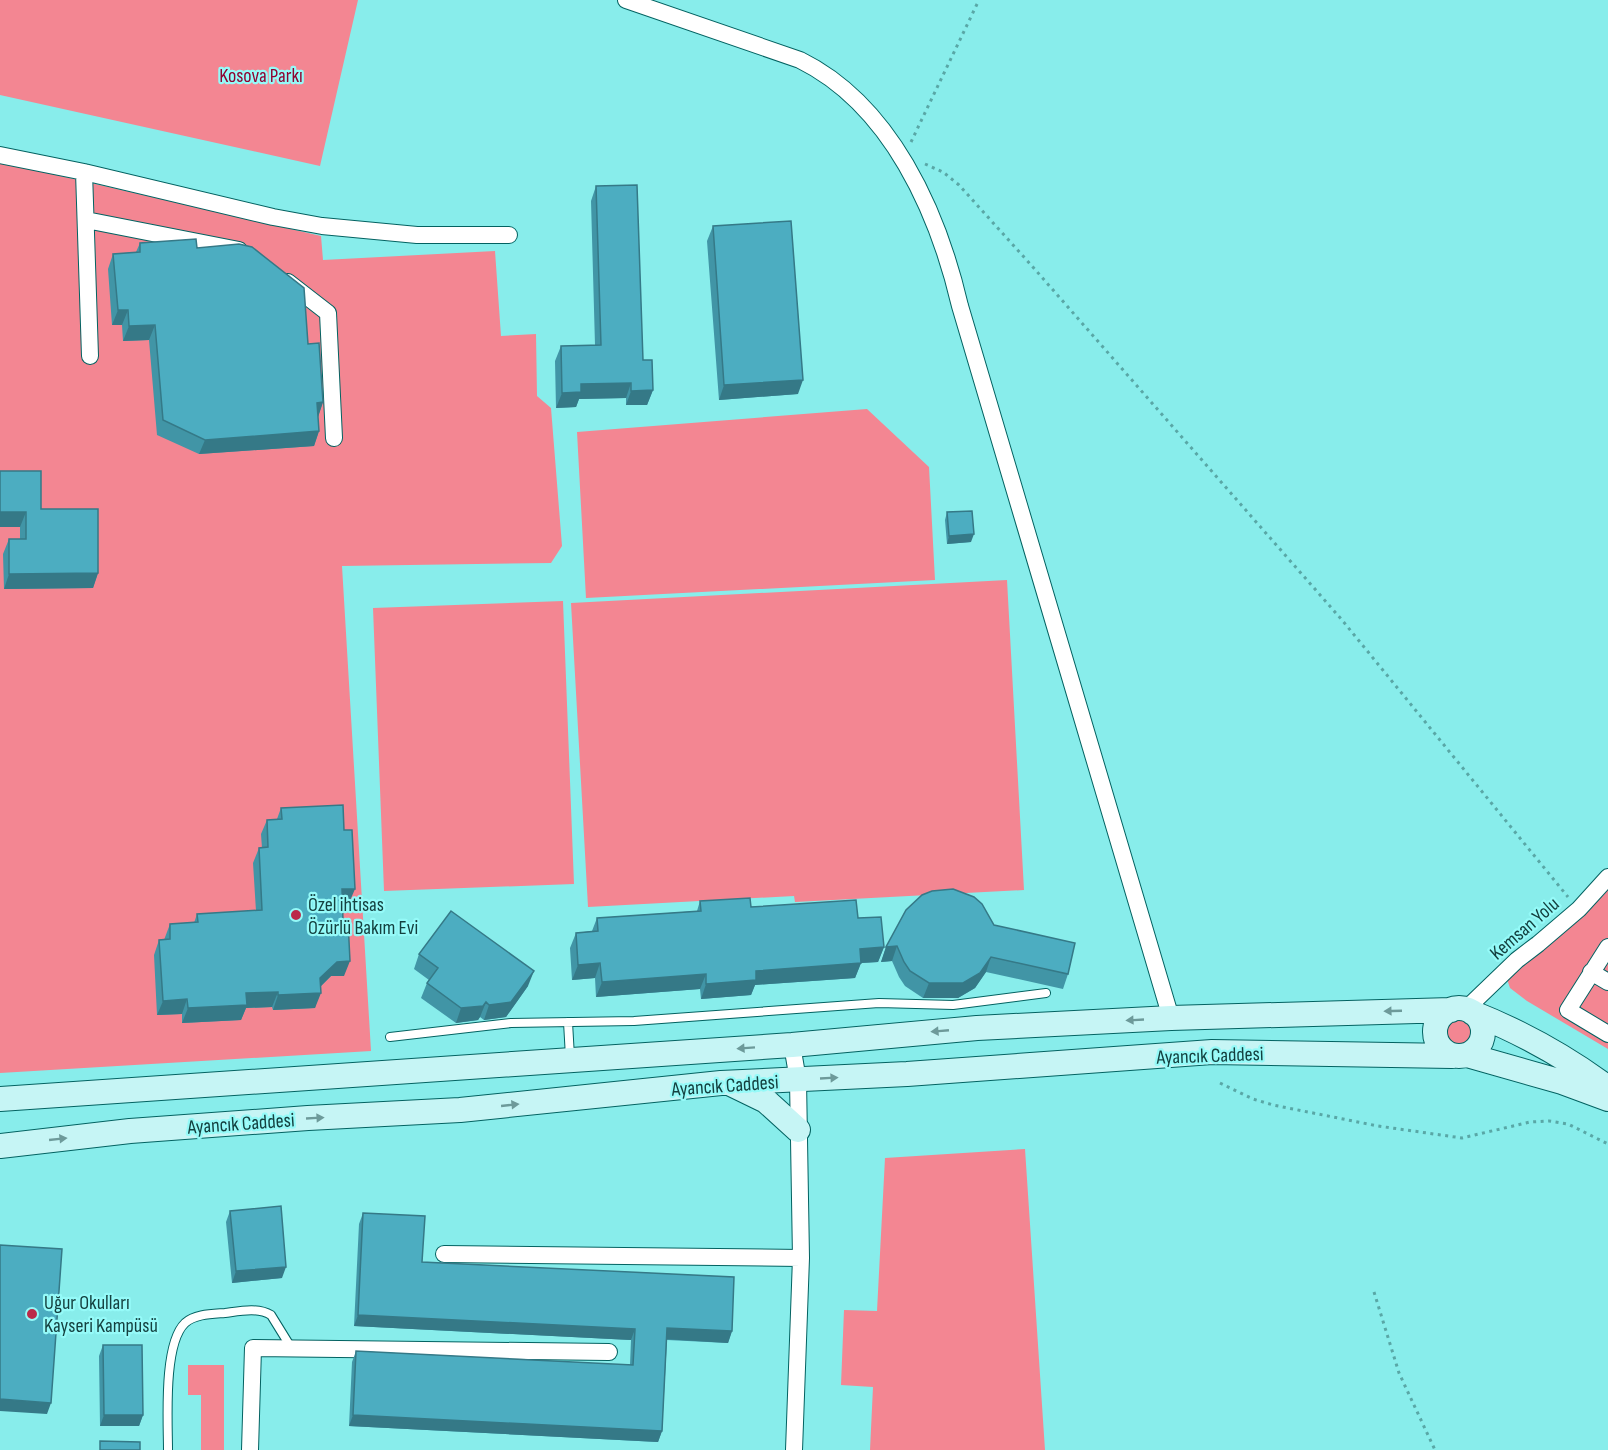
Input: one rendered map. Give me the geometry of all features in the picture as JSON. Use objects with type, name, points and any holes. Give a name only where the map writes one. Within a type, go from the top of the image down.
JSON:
[{"type":"street","points":[[626,0],[800,60],[818,69],[836,80],[861,104],[903,160],[933,218],[947,256],[1171,1018]]},
{"type":"street","points":[[0,155],[321,226],[417,235],[509,235]]},
{"type":"street","points":[[84,172],[90,356]]},
{"type":"street","points":[[86,220],[251,252]]},
{"type":"street","points":[[276,273],[327,313],[334,438]]},
{"type":"street","name":"Kemsan Yolu","points":[[1463,1010],[1517,960],[1578,909],[1608,877]]},
{"type":"street","points":[[1608,947],[1568,1010],[1608,1034]]},
{"type":"street","points":[[1591,972],[1608,982]]},
{"type":"street","points":[[1463,1010],[1482,1024],[1483,1039],[1474,1052],[1460,1055],[1440,1047],[1435,1033],[1439,1019],[1463,1010]]},
{"type":"street","name":"Ayancık Caddesi","points":[[0,1099],[792,1045],[977,1028],[1171,1018],[1463,1010],[1507,1027],[1549,1049],[1608,1088]]},
{"type":"street","points":[[792,1045],[798,1080],[801,1258],[794,1450]]},
{"type":"street","name":"Ayancık Caddesi","points":[[0,1146],[130,1131],[460,1110],[729,1083],[919,1073],[1212,1052],[1460,1055],[1543,1076],[1608,1099]]},
{"type":"street","points":[[729,1083],[766,1101],[798,1130]]},
{"type":"street","points":[[444,1254],[801,1258]]},
{"type":"street","points":[[250,1450],[253,1348],[609,1352]]},
{"type":"lane","points":[[390,1037],[511,1023],[634,1021],[879,1003],[953,1005],[1046,993]]},
{"type":"lane","points":[[568,1022],[570,1060]]},
{"type":"lane","points":[[168,1450],[167,1389],[172,1351],[183,1324],[206,1315],[248,1311],[265,1312],[271,1315],[292,1349]]},
{"type":"path","points":[[979,0],[903,160],[930,165],[959,185],[1342,620],[1525,847],[1578,909]]},
{"type":"path","points":[[1220,1083],[1253,1099],[1273,1105],[1378,1126],[1462,1138],[1530,1122],[1549,1121],[1568,1124],[1608,1144]]},
{"type":"path","points":[[1374,1292],[1399,1373],[1436,1450]]},
{"type":"green space","name":"Kosova Parkı","points":[[0,0],[358,0],[320,166],[0,95]]},
{"type":"green space","points":[[0,162],[321,236],[323,260],[495,251],[501,336],[536,334],[537,396],[551,408],[562,546],[551,563],[342,566],[371,1051],[0,1073]]},
{"type":"green space","points":[[867,409],[929,467],[935,580],[586,598],[577,432]]},
{"type":"green space","points":[[1007,580],[1024,890],[795,902],[794,896],[588,907],[571,603]]},
{"type":"green space","points":[[563,601],[574,884],[384,891],[373,608]]},
{"type":"green space","points":[[1608,876],[1608,1049],[1527,1001],[1510,988],[1506,976]]},
{"type":"green space","points":[[1459,1019],[1468,1023],[1472,1032],[1468,1041],[1459,1045],[1450,1041],[1446,1032],[1450,1023]]},
{"type":"green space","points":[[1025,1149],[1045,1450],[870,1450],[873,1387],[841,1385],[844,1310],[877,1311],[885,1158]]},
{"type":"green space","points":[[188,1365],[224,1365],[224,1450],[201,1450],[201,1395],[188,1395]]},
{"type":"building","points":[[637,185],[643,360],[652,360],[653,390],[631,391],[631,383],[581,384],[581,392],[562,393],[561,346],[601,345],[596,186]]},
{"type":"building","points":[[791,221],[803,380],[724,385],[713,226]]},
{"type":"building","points":[[196,239],[197,248],[239,244],[252,247],[304,288],[308,344],[319,343],[323,402],[317,403],[319,431],[205,440],[163,420],[155,325],[129,326],[128,310],[118,310],[113,254],[140,252],[140,243]]},
{"type":"building","points":[[0,471],[41,471],[41,509],[98,509],[98,573],[9,574],[9,539],[26,539],[26,512],[0,512]]},
{"type":"building","points":[[972,511],[974,534],[949,536],[947,512]]},
{"type":"building","name":"Özel ihtisas Özürlü Bakım Evi","points":[[343,805],[344,830],[352,830],[355,889],[342,889],[343,921],[348,921],[350,961],[337,962],[320,978],[321,993],[278,995],[278,992],[246,993],[247,1005],[188,1008],[187,999],[163,1001],[159,940],[170,939],[170,924],[198,922],[197,914],[262,910],[259,848],[268,847],[267,820],[282,819],[281,808]]},
{"type":"building","points":[[953,889],[974,897],[982,904],[994,925],[1075,943],[1068,974],[991,957],[980,973],[963,983],[929,983],[910,971],[897,946],[886,947],[906,910],[922,895],[932,891]]},
{"type":"building","points":[[750,898],[751,907],[856,900],[858,918],[881,917],[884,947],[860,949],[861,963],[756,971],[756,980],[706,984],[706,974],[602,982],[600,963],[578,965],[576,933],[598,931],[597,918],[701,911],[700,901]]},
{"type":"building","points":[[451,911],[534,971],[511,1002],[489,1005],[486,1002],[483,1006],[461,1008],[427,983],[438,968],[419,954]]},
{"type":"building","points":[[281,1206],[286,1267],[236,1271],[230,1211]]},
{"type":"building","points":[[363,1213],[425,1216],[422,1262],[734,1277],[732,1331],[667,1328],[662,1431],[353,1415],[356,1351],[633,1365],[635,1329],[358,1315]]},
{"type":"building","points":[[0,1245],[62,1249],[51,1403],[0,1399]]},
{"type":"building","points":[[103,1345],[142,1345],[143,1415],[104,1415]]},
{"type":"building","points":[[100,1441],[140,1442],[140,1450],[100,1450]]},
{"type":"place","name":"Özel ihtisas Özürlü Bakım Evi","points":[[296,915]]},
{"type":"place","name":"Uğur Okulları Kayseri Kampüsü","points":[[32,1314]]}]
